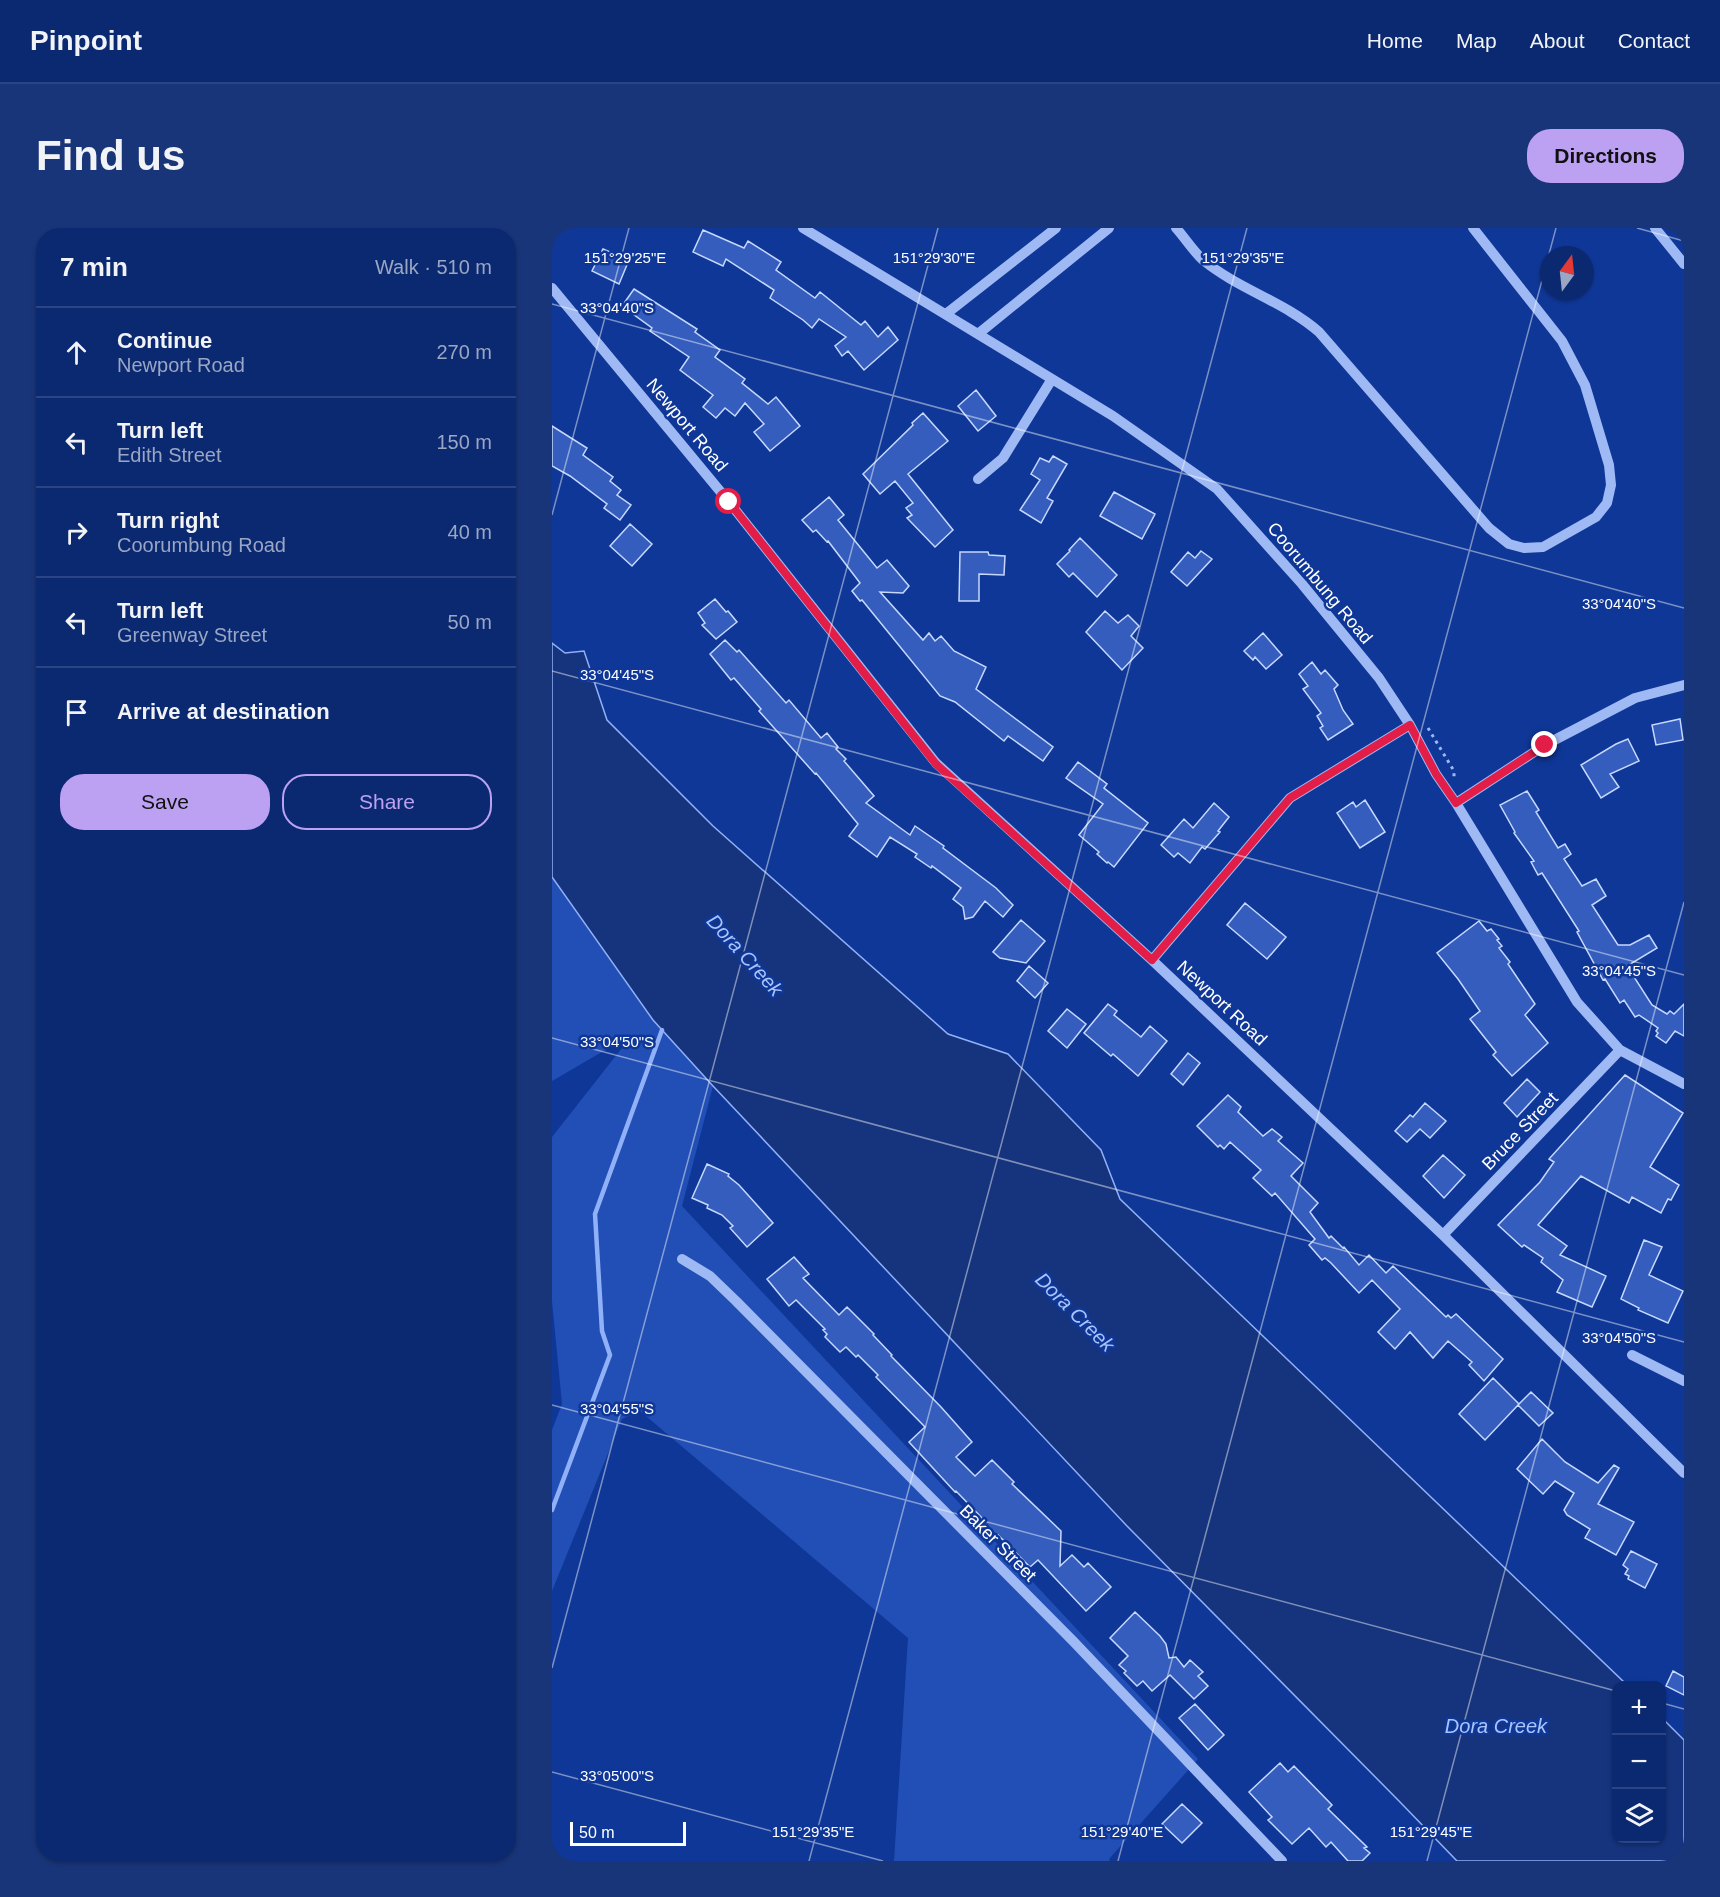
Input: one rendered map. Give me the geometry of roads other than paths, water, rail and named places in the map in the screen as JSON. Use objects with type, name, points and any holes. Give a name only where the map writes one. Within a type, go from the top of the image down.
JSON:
[{"type":"street","name":"Coorumbung Road","points":[[803,228],[1113,416],[1217,489],[1302,584],[1379,678],[1410,725],[1436,774],[1456,803],[1576,1002],[1620,1050],[1684,1084]]},
{"type":"street","points":[[946,315],[1056,228]]},
{"type":"street","points":[[978,334],[1109,228]]},
{"type":"street","points":[[1176,228],[1203,260],[1236,282],[1308,322],[1319,332],[1489,528],[1509,544],[1524,548],[1542,547],[1596,517],[1606,503],[1611,485],[1609,465],[1584,385],[1562,341],[1473,228]]},
{"type":"street","points":[[1655,228],[1684,264]]},
{"type":"street","name":"Newport Road","points":[[552,288],[729,502],[936,764],[1152,960],[1443,1235],[1684,1473]]},
{"type":"street","points":[[978,479],[1003,458],[1052,379]]},
{"type":"street","points":[[1456,803],[1545,745],[1635,698],[1684,685]]},
{"type":"street","points":[[1152,960],[1290,798],[1410,725]]},
{"type":"street","name":"Bruce Street","points":[[1443,1235],[1620,1050]]},
{"type":"street","name":"Baker Street","points":[[682,1259],[710,1276],[753,1318],[1074,1642],[1282,1861]]},
{"type":"street","points":[[1632,1355],[1684,1381]]},
{"type":"water","name":"Dora Creek","points":[[552,643],[565,653],[584,651],[607,720],[713,826],[948,1034],[1008,1054],[1101,1150],[1120,1199],[1623,1681],[1612,1681],[1612,1843],[1666,1843],[1666,1722],[1684,1740],[1684,1861],[1457,1861],[1127,1526],[713,1086],[653,1020],[552,877]]},
{"type":"waterway","points":[[552,1510],[610,1355],[602,1331],[595,1214],[662,1030]]}]
